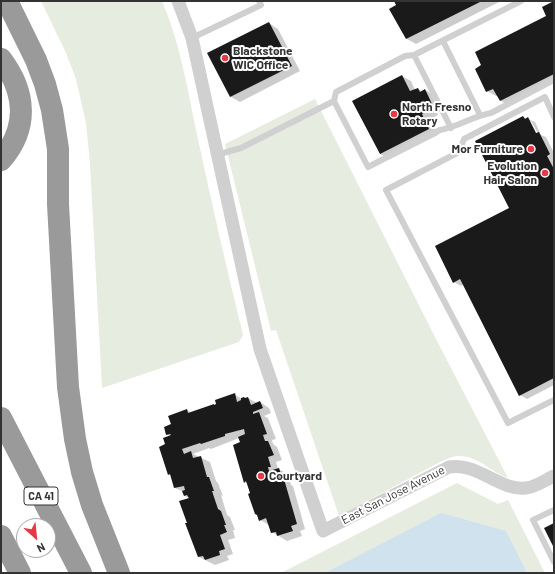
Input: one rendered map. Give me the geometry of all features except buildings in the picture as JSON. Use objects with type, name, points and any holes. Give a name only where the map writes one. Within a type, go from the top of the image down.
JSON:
[{"type":"highway","points":[[7,1],[36,60],[45,84],[52,110],[59,160],[58,204],[68,387],[75,439],[82,472],[92,506],[119,573]]},
{"type":"highway","points":[[1,59],[14,80],[19,93],[21,117],[19,130],[14,142],[1,160]]},
{"type":"highway","name":"CA 41","points":[[1,418],[81,573]]},
{"type":"highway","points":[[1,536],[20,573]]},
{"type":"street","points":[[178,1],[192,38],[216,155]]},
{"type":"street","name":"East San Jose Avenue","points":[[216,155],[260,349],[323,531],[449,467],[465,466],[517,488],[534,486],[554,476]]},
{"type":"lane","points":[[192,38],[261,5],[259,1]]},
{"type":"lane","points":[[521,1],[414,55],[405,56],[336,92],[334,101],[368,167],[440,130],[451,128],[480,115],[491,113],[554,80]]},
{"type":"lane","points":[[443,41],[480,115]]},
{"type":"lane","points":[[414,55],[451,128]]},
{"type":"lane","points":[[554,117],[544,98],[464,139],[459,152],[386,190],[508,424],[554,400]]},
{"type":"lane","points":[[216,155],[241,148],[334,101]]},
{"type":"lane","points":[[554,510],[533,520],[554,562]]},
{"type":"shaded area","points":[[41,1],[162,1],[169,18],[183,69],[214,213],[243,335],[239,342],[102,388],[90,163],[86,123],[76,79],[66,53]]},
{"type":"shaded area","points":[[315,99],[508,478],[471,458],[465,456],[453,457],[440,462],[339,516],[276,330],[271,331],[225,144]]},
{"type":"shaded area","points":[[457,483],[498,504],[508,500],[545,573],[281,573]]},
{"type":"water","points":[[441,513],[506,531],[527,573],[325,573]]},
{"type":"place","name":"Blackstone WIC Office","points":[[225,58]]},
{"type":"place","name":"North Fresno Rotary","points":[[394,114]]},
{"type":"place","name":"Mor Furniture","points":[[531,149]]},
{"type":"place","name":"Evolution Hair Salon","points":[[545,173]]},
{"type":"place","name":"Courtyard","points":[[261,476]]}]
